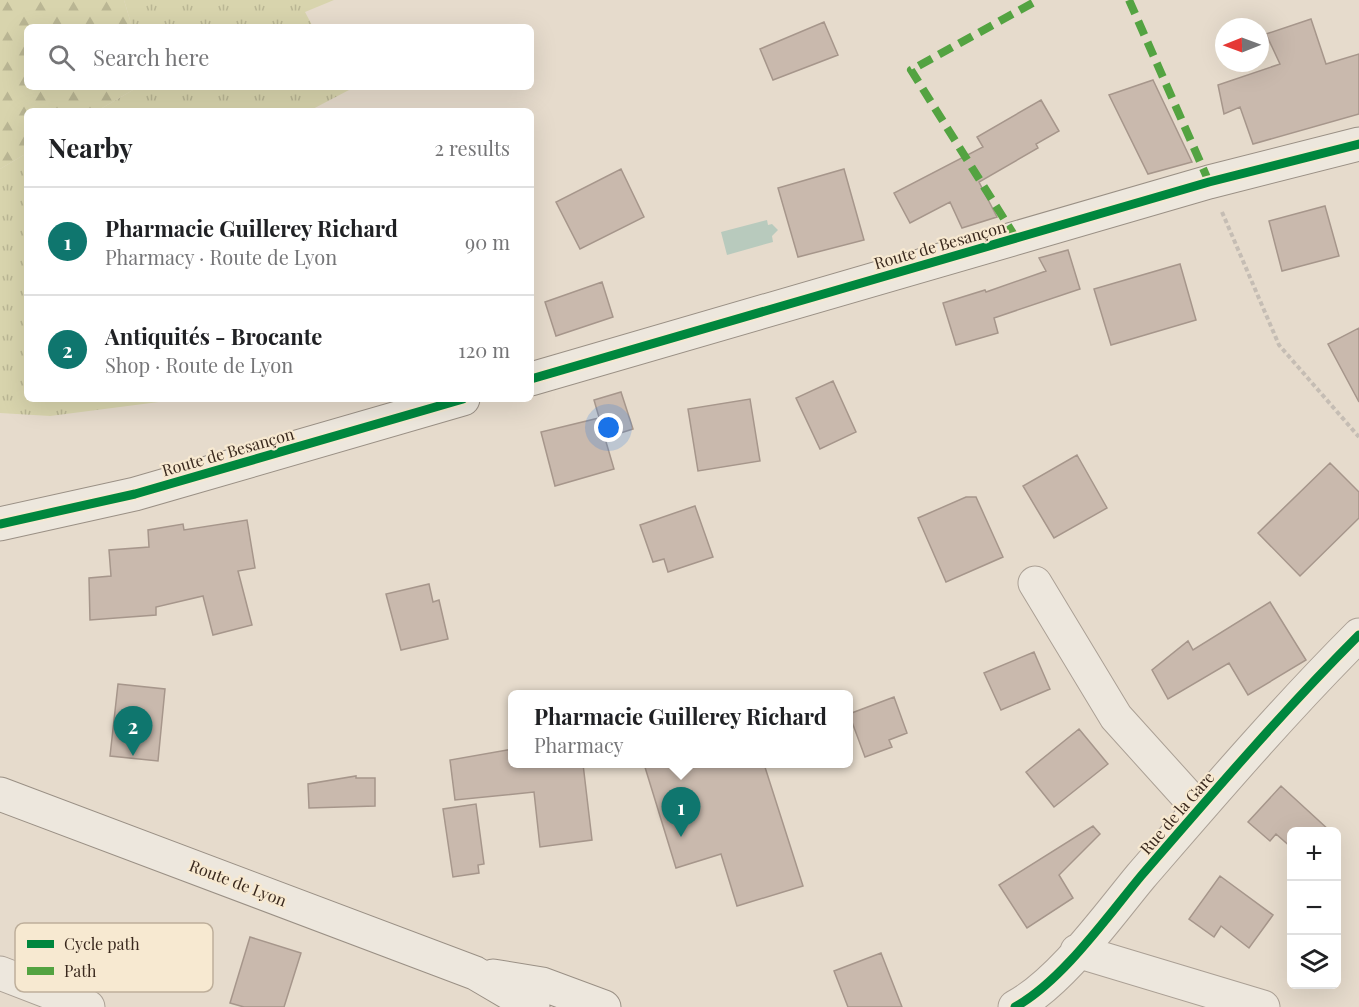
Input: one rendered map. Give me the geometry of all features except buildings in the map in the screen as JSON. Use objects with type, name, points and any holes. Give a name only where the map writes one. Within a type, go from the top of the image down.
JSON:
[{"type":"street","name":"Route de Besançon","points":[[534,378],[1209,182],[1359,144]]},
{"type":"street","name":"Route de Besançon","points":[[0,524],[135,494],[453,402]]},
{"type":"street","points":[[1035,583],[1116,717],[1199,809]]},
{"type":"street","name":"Rue de la Gare","points":[[1015,1007],[1033,997],[1077,951],[1199,809],[1359,635]]},
{"type":"street","name":"Route de Lyon","points":[[0,794],[475,973],[533,1007]]},
{"type":"street","points":[[1077,951],[1263,1007]]},
{"type":"street","points":[[0,973],[15,979]]},
{"type":"street","name":"Route de Lyon","points":[[475,973],[542,984],[604,1007]]},
{"type":"street","points":[[49,992],[88,1007]]},
{"type":"path","points":[[1229,230],[1279,345],[1359,437]]},
{"type":"green space","points":[[0,0],[124,0],[131,24],[24,24],[24,90],[133,90],[102,108],[24,108],[24,155],[0,169]]},
{"type":"green space","points":[[124,0],[334,0],[305,12],[311,24],[131,24]]},
{"type":"green space","points":[[133,90],[349,90],[315,108],[102,108]]},
{"type":"green space","points":[[24,155],[24,402],[159,402],[50,416],[0,413],[0,169]]},
{"type":"shaded area","points":[[767,220],[768,225],[772,224],[778,230],[772,236],[773,242],[727,255],[721,232]]},
{"type":"marked path","points":[[1016,238],[911,70],[1038,0]]},
{"type":"marked path","points":[[1129,0],[1209,182]]},
{"type":"cycle path","points":[[534,378],[1209,182],[1359,144]]},
{"type":"cycle path","points":[[0,524],[135,494],[453,402]]},
{"type":"cycle path","points":[[1015,1007],[1049,982],[1082,948],[1248,753],[1359,635]]},
{"type":"place","name":"Antiquités - Brocante","points":[[133,756]]},
{"type":"place","name":"Pharmacie Guillerey Richard","points":[[681,837]]}]
